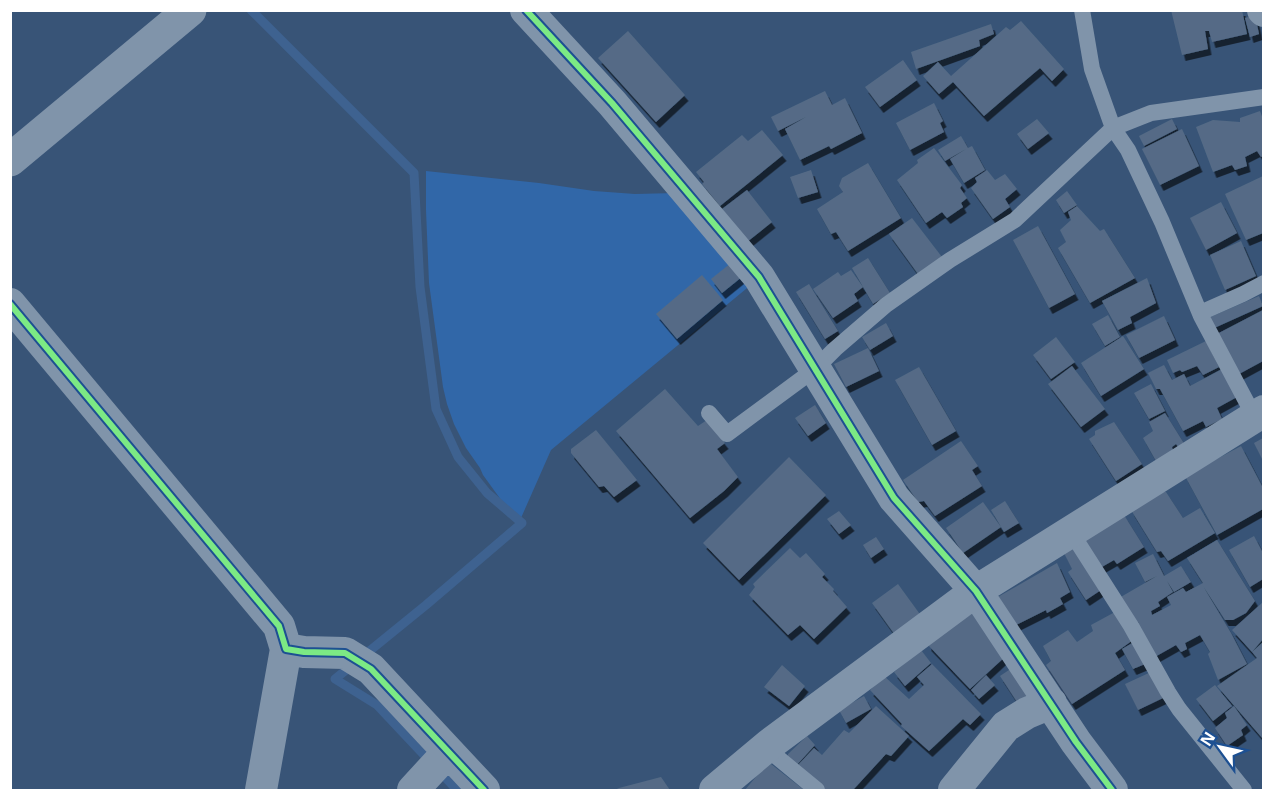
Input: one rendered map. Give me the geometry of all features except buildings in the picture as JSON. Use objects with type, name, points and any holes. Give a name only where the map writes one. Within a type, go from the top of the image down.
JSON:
[{"type":"street","points":[[10,160],[190,10]]},
{"type":"street","points":[[526,10],[612,103],[759,277],[894,498],[976,591],[1076,742],[1112,790]]},
{"type":"street","points":[[10,304],[279,626],[286,649],[261,790]]},
{"type":"street","points":[[716,790],[770,744],[976,591],[1259,413]]},
{"type":"street","points":[[286,649],[358,661],[430,772],[484,790]]},
{"type":"street","points":[[954,790],[1006,726],[1027,713],[1051,703]]},
{"type":"lane","points":[[1082,10],[1092,69],[1113,128],[1128,150],[1162,222],[1200,313],[1259,413]]},
{"type":"lane","points":[[709,413],[727,434],[815,369],[886,305],[950,260],[1015,220],[1113,128],[1151,113],[1263,97]]},
{"type":"lane","points":[[1200,313],[1263,283]]},
{"type":"lane","points":[[1071,532],[1131,626],[1179,709],[1244,790]]},
{"type":"lane","points":[[770,744],[777,757],[817,790]]},
{"type":"shaded area","points":[[426,171],[594,191],[635,194],[676,193],[752,284],[551,450],[521,518],[504,504],[483,475],[466,448],[447,404],[429,283]]},
{"type":"waterway","points":[[251,10],[414,173],[420,287],[436,409],[458,457],[487,493],[522,523],[335,679],[377,705],[457,790]]},
{"type":"cycle path","points":[[526,10],[612,103],[759,277],[894,498],[976,591],[1076,742],[1112,790]]},
{"type":"cycle path","points":[[10,304],[279,626],[286,649],[345,653],[371,669],[484,790]]}]
